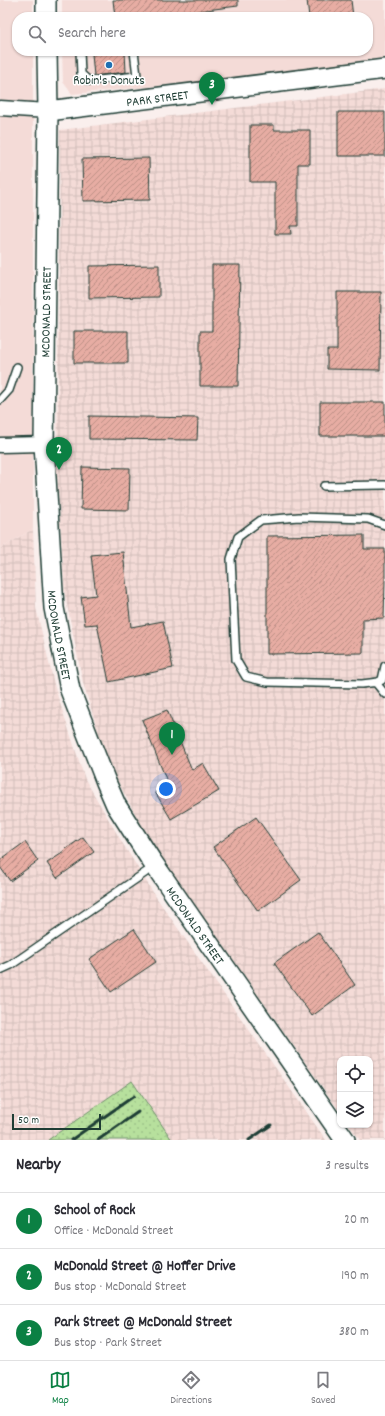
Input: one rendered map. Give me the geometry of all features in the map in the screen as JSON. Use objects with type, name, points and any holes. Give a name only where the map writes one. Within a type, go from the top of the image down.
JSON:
[{"type":"main road","points":[[46,0],[46,12]]},
{"type":"main road","name":"MCDONALD STREET","points":[[47,56],[48,111],[44,444],[54,608],[70,690],[116,804],[155,866],[345,1140]]},
{"type":"main road","name":"PARK STREET","points":[[48,111],[385,69]]},
{"type":"street","points":[[0,108],[48,111]]},
{"type":"street","points":[[0,445],[44,444]]},
{"type":"lane","points":[[80,56],[81,74],[89,81],[137,76],[135,56]]},
{"type":"lane","points":[[0,400],[9,390],[17,367]]},
{"type":"lane","points":[[324,486],[385,485]]},
{"type":"lane","points":[[385,525],[368,519],[299,517],[262,520],[238,537],[231,559],[236,660],[246,677],[267,682],[362,684],[382,680],[385,666]]},
{"type":"lane","points":[[376,682],[385,694]]},
{"type":"lane","points":[[0,970],[11,965],[155,866]]},
{"type":"shaded area","points":[[0,0],[33,0],[33,12],[12,12],[12,56],[33,56],[33,529],[0,549]]},
{"type":"shaded area","points":[[62,0],[385,0],[385,60],[306,72],[72,94],[63,82],[62,56],[373,56],[373,12],[62,12]]},
{"type":"shaded area","points":[[385,89],[385,1140],[360,1140],[351,1128],[373,1128],[373,1056],[337,1056],[337,1108],[148,838],[108,763],[83,683],[65,595],[57,474],[60,130]]},
{"type":"shaded area","points":[[33,529],[36,608],[55,688],[85,779],[156,897],[326,1140],[172,1140],[132,1082],[48,1140],[0,1140],[0,549]]},
{"type":"green space","points":[[132,1081],[172,1140],[48,1140]]},
{"type":"building","points":[[113,0],[238,0],[238,6],[191,12],[114,12]]},
{"type":"building","points":[[307,0],[351,0],[352,12],[308,12]]},
{"type":"building","name":"Robin's Donuts","points":[[92,56],[125,56],[126,72],[94,76]]},
{"type":"building","points":[[338,112],[385,112],[385,156],[338,156]]},
{"type":"building","points":[[250,125],[274,125],[274,130],[310,130],[310,164],[298,164],[298,226],[290,226],[291,234],[275,234],[275,182],[250,182]]},
{"type":"building","points":[[149,158],[150,200],[83,201],[82,159]]},
{"type":"building","points":[[159,265],[159,297],[89,298],[89,266]]},
{"type":"building","points":[[212,265],[240,265],[238,386],[200,386],[200,331],[212,331]]},
{"type":"building","points":[[337,292],[381,292],[380,370],[327,369],[327,350],[337,350]]},
{"type":"building","points":[[74,331],[128,331],[128,363],[74,363]]},
{"type":"building","points":[[320,402],[385,402],[385,436],[320,436]]},
{"type":"building","points":[[89,416],[198,418],[197,440],[89,439]]},
{"type":"building","points":[[82,467],[130,468],[129,510],[81,509]]},
{"type":"building","points":[[364,535],[364,549],[385,549],[385,582],[384,618],[363,619],[363,653],[267,654],[267,536]]},
{"type":"building","points":[[123,552],[131,627],[163,621],[173,668],[109,682],[97,624],[85,625],[81,597],[96,595],[91,555]]},
{"type":"building","points":[[167,710],[192,770],[203,763],[219,791],[171,819],[155,792],[168,784],[142,720]]},
{"type":"building","points":[[256,817],[301,880],[258,911],[213,847]]},
{"type":"building","points":[[83,837],[94,852],[57,878],[47,863]]},
{"type":"building","points":[[25,842],[38,861],[10,881],[0,867],[0,860]]},
{"type":"building","points":[[134,929],[156,962],[111,992],[89,959]]},
{"type":"building","points":[[318,932],[355,985],[312,1016],[274,963]]},
{"type":"railway","points":[[71,1140],[134,1096]]},
{"type":"railway","points":[[98,1140],[138,1112]]},
{"type":"railway","points":[[249,1140],[271,1125]]},
{"type":"place","name":"Robin's Donuts","points":[[109,65]]},
{"type":"place","name":"Park Street @ McDonald Street","points":[[212,105]]},
{"type":"place","name":"McDonald Street @ Hoffer Drive","points":[[59,470]]},
{"type":"place","name":"School of Rock","points":[[172,755]]}]
